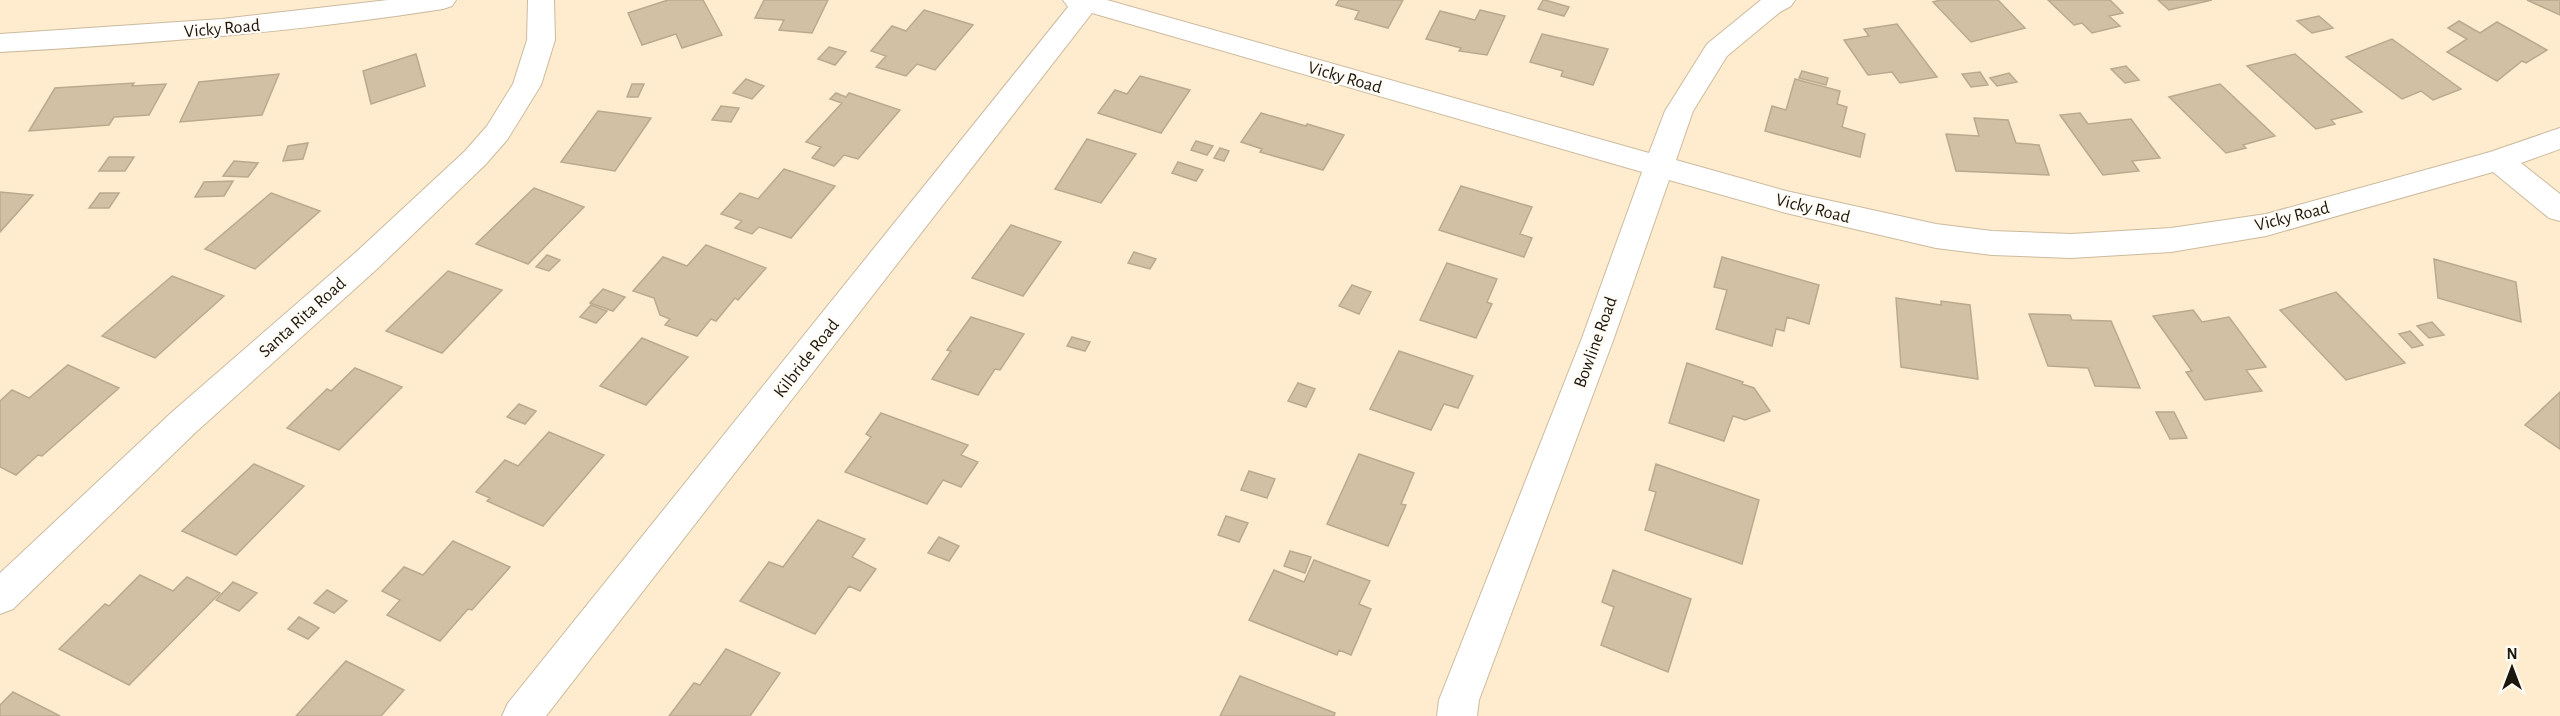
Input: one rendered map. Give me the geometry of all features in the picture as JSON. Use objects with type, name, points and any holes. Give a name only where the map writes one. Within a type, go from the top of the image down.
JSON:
[{"type":"street","name":"Vicky Road","points":[[1,45],[220,30],[384,10],[443,0]]},
{"type":"street","name":"Santa Rita Road","points":[[0,597],[184,422],[366,261],[475,158],[497,132],[527,85],[541,40],[541,0]]},
{"type":"street","name":"Bowline Road","points":[[1457,716],[1459,700],[1598,338],[1679,111],[1717,50],[1771,6],[1782,0]]},
{"type":"street","name":"Vicky Road","points":[[1084,1],[1797,205],[1936,236],[1992,243],[2071,246],[2171,240],[2266,225],[2498,160],[2560,138]]},
{"type":"street","name":"Kilbride Road","points":[[522,716],[1084,1]]},
{"type":"street","points":[[2498,160],[2560,210]]},
{"type":"building","points":[[668,0],[703,0],[722,35],[682,48],[676,34],[642,45],[628,13]]},
{"type":"building","points":[[764,0],[828,0],[812,33],[779,30],[784,20],[755,18]]},
{"type":"building","points":[[1339,0],[1403,0],[1388,28],[1355,19],[1359,11],[1336,5]]},
{"type":"building","points":[[1543,0],[1569,7],[1564,16],[1538,9]]},
{"type":"building","points":[[1998,0],[2025,28],[1971,42],[1933,2]]},
{"type":"building","points":[[2048,0],[2110,0],[2123,13],[2109,16],[2120,26],[2092,33],[2082,23],[2074,25]]},
{"type":"building","points":[[2158,0],[2212,0],[2169,10]]},
{"type":"building","points":[[2527,0],[2560,0],[2560,15]]},
{"type":"building","points":[[924,10],[973,25],[935,70],[917,64],[906,76],[876,67],[886,56],[871,51],[892,26],[906,31]]},
{"type":"building","points":[[1480,10],[1505,16],[1487,55],[1459,51],[1461,48],[1426,39],[1440,11],[1475,20]]},
{"type":"building","points":[[2319,16],[2333,28],[2312,33],[2297,21]]},
{"type":"building","points":[[2459,21],[2480,33],[2497,22],[2547,50],[2526,63],[2522,61],[2497,81],[2447,52],[2467,39],[2448,28]]},
{"type":"building","points":[[1897,24],[1937,77],[1900,83],[1892,72],[1868,75],[1844,40],[1869,36],[1864,29]]},
{"type":"building","points":[[1542,34],[1608,49],[1593,85],[1561,76],[1563,71],[1530,62]]},
{"type":"building","points":[[2392,39],[2461,89],[2433,100],[2421,91],[2402,99],[2346,57]]},
{"type":"building","points":[[829,47],[846,52],[835,65],[818,59]]},
{"type":"building","points":[[416,54],[425,86],[371,104],[363,71]]},
{"type":"building","points":[[2295,54],[2362,112],[2331,120],[2335,124],[2316,129],[2247,66]]},
{"type":"building","points":[[2126,66],[2139,80],[2125,83],[2111,69]]},
{"type":"building","points":[[1802,71],[1828,78],[1826,85],[1799,78]]},
{"type":"building","points":[[1980,72],[1988,85],[1971,87],[1962,74]]},
{"type":"building","points":[[2009,73],[2017,82],[1997,86],[1990,78]]},
{"type":"building","points":[[279,74],[262,115],[180,122],[199,82]]},
{"type":"building","points":[[1140,76],[1190,90],[1161,133],[1098,113],[1115,90],[1127,94]]},
{"type":"building","points":[[746,79],[764,86],[752,99],[733,93]]},
{"type":"building","points":[[1795,79],[1840,91],[1837,104],[1847,107],[1842,127],[1865,134],[1860,157],[1765,131],[1772,106],[1786,110]]},
{"type":"building","points":[[134,83],[132,86],[166,84],[149,115],[114,117],[109,125],[29,131],[55,88]]},
{"type":"building","points":[[632,84],[644,84],[638,97],[627,97]]},
{"type":"building","points":[[2220,84],[2275,136],[2243,145],[2246,148],[2226,153],[2169,97]]},
{"type":"building","points":[[836,93],[846,97],[849,93],[900,110],[858,159],[844,155],[834,166],[812,158],[821,147],[806,142],[842,103],[830,99]]},
{"type":"building","points":[[721,106],[739,108],[731,122],[712,120]]},
{"type":"building","points":[[598,111],[651,118],[615,171],[561,162]]},
{"type":"building","points":[[1261,113],[1344,135],[1323,170],[1260,152],[1262,149],[1241,142]]},
{"type":"building","points":[[2080,113],[2088,124],[2131,119],[2160,158],[2132,161],[2139,171],[2103,175],[2060,115]]},
{"type":"building","points":[[1974,118],[2008,120],[2016,143],[2039,145],[2049,175],[1956,171],[1946,134],[1979,136]]},
{"type":"building","points":[[1087,139],[1136,154],[1101,203],[1055,189]]},
{"type":"building","points":[[1196,141],[1213,146],[1207,155],[1191,150]]},
{"type":"building","points":[[308,143],[303,159],[283,161],[288,146]]},
{"type":"building","points":[[1220,148],[1229,151],[1224,161],[1214,158]]},
{"type":"building","points":[[109,157],[134,157],[125,171],[99,171]]},
{"type":"building","points":[[234,161],[258,163],[248,177],[223,176]]},
{"type":"building","points":[[1178,162],[1203,170],[1196,181],[1172,173]]},
{"type":"building","points":[[784,169],[835,186],[791,238],[759,227],[752,234],[735,228],[742,221],[721,214],[740,193],[758,199]]},
{"type":"building","points":[[233,181],[224,196],[195,197],[204,182]]},
{"type":"building","points":[[1461,186],[1532,207],[1520,234],[1532,238],[1524,257],[1439,230]]},
{"type":"building","points":[[534,188],[584,207],[528,264],[476,244]]},
{"type":"building","points":[[0,192],[33,195],[0,232]]},
{"type":"building","points":[[100,193],[119,193],[109,208],[89,208]]},
{"type":"building","points":[[271,193],[320,211],[255,269],[205,249]]},
{"type":"building","points":[[1011,225],[1061,242],[1023,296],[972,278]]},
{"type":"building","points":[[706,245],[766,268],[738,300],[735,298],[716,321],[711,319],[697,336],[665,325],[670,319],[660,315],[654,298],[633,291],[663,257],[687,266]]},
{"type":"building","points":[[1134,252],[1156,259],[1150,269],[1128,263]]},
{"type":"building","points":[[547,255],[560,260],[549,271],[536,267]]},
{"type":"building","points":[[1722,257],[1819,285],[1809,324],[1787,317],[1784,331],[1776,329],[1772,346],[1716,329],[1727,290],[1714,287]]},
{"type":"building","points":[[2434,259],[2516,282],[2521,322],[2438,298]]},
{"type":"building","points":[[1447,263],[1497,279],[1487,302],[1492,304],[1476,338],[1420,320]]},
{"type":"building","points":[[448,271],[502,290],[442,353],[386,331]]},
{"type":"building","points":[[172,276],[224,296],[155,358],[102,336]]},
{"type":"building","points":[[1352,285],[1371,292],[1359,314],[1339,306]]},
{"type":"building","points":[[603,289],[625,297],[613,311],[590,303]]},
{"type":"building","points":[[2336,292],[2405,363],[2346,380],[2280,310]]},
{"type":"building","points":[[1896,298],[1941,305],[1941,301],[1970,305],[1978,379],[1901,367]]},
{"type":"building","points":[[591,305],[607,311],[596,323],[580,317]]},
{"type":"building","points":[[2193,310],[2202,322],[2229,317],[2266,367],[2246,370],[2262,391],[2205,400],[2186,372],[2192,371],[2153,316]]},
{"type":"building","points":[[2029,314],[2070,315],[2072,320],[2111,321],[2140,388],[2095,386],[2088,368],[2048,366]]},
{"type":"building","points":[[971,317],[1024,334],[1000,370],[995,369],[978,395],[932,379],[951,351],[947,350]]},
{"type":"building","points":[[2432,322],[2444,335],[2429,338],[2417,326]]},
{"type":"building","points":[[2410,331],[2423,345],[2412,348],[2399,334]]},
{"type":"building","points":[[1072,337],[1090,342],[1085,351],[1067,346]]},
{"type":"building","points":[[642,338],[688,357],[646,405],[600,386]]},
{"type":"building","points":[[1399,351],[1473,376],[1458,408],[1444,404],[1431,430],[1370,409]]},
{"type":"building","points":[[1687,363],[1754,388],[1770,411],[1745,420],[1733,416],[1724,441],[1669,423]]},
{"type":"building","points":[[68,365],[119,388],[42,456],[38,455],[16,475],[0,467],[0,401],[12,390],[29,398]]},
{"type":"building","points":[[355,368],[402,387],[339,450],[287,428],[327,389],[331,391]]},
{"type":"building","points":[[1298,383],[1315,389],[1306,407],[1288,401]]},
{"type":"building","points":[[2560,392],[2560,449],[2525,425]]},
{"type":"building","points":[[519,404],[536,411],[525,424],[507,417]]},
{"type":"building","points":[[2156,412],[2174,412],[2187,438],[2170,439]]},
{"type":"building","points":[[881,413],[968,445],[961,455],[978,462],[961,487],[943,480],[927,504],[845,472],[871,437],[866,434]]},
{"type":"building","points":[[549,432],[604,455],[543,526],[487,501],[490,498],[476,492],[505,460],[518,466]]},
{"type":"building","points":[[1359,454],[1414,473],[1401,504],[1406,505],[1388,546],[1327,524]]},
{"type":"building","points":[[254,464],[304,486],[236,555],[182,531]]},
{"type":"building","points":[[1656,464],[1759,500],[1742,564],[1645,530],[1656,492],[1649,490]]},
{"type":"building","points":[[1249,471],[1275,479],[1267,498],[1241,490]]},
{"type":"building","points":[[1226,516],[1248,523],[1239,542],[1218,535]]},
{"type":"building","points":[[818,520],[865,539],[852,557],[876,569],[860,591],[849,586],[815,634],[740,601],[769,562],[783,567]]},
{"type":"building","points":[[939,537],[959,546],[949,561],[928,553]]},
{"type":"building","points":[[453,541],[510,567],[472,610],[468,609],[440,641],[387,615],[400,600],[382,591],[404,567],[423,575]]},
{"type":"building","points":[[1290,551],[1311,557],[1305,573],[1284,566]]},
{"type":"building","points":[[1314,560],[1370,581],[1359,604],[1371,609],[1351,655],[1339,650],[1337,655],[1249,620],[1274,570],[1304,582]]},
{"type":"building","points":[[1613,570],[1691,599],[1668,672],[1601,645],[1614,607],[1602,602]]},
{"type":"building","points":[[140,575],[173,591],[187,577],[220,593],[129,685],[59,649],[105,604],[109,606]]},
{"type":"building","points":[[233,582],[257,593],[239,611],[216,600]]},
{"type":"building","points":[[327,590],[347,601],[334,613],[314,603]]},
{"type":"building","points":[[299,617],[319,628],[308,639],[288,629]]},
{"type":"building","points":[[726,649],[780,673],[750,716],[669,716],[694,683],[700,685]]},
{"type":"building","points":[[346,661],[404,690],[381,716],[296,716]]},
{"type":"building","points":[[1240,676],[1335,713],[1334,716],[1220,716]]},
{"type":"building","points":[[13,692],[60,716],[0,716],[0,705]]}]
